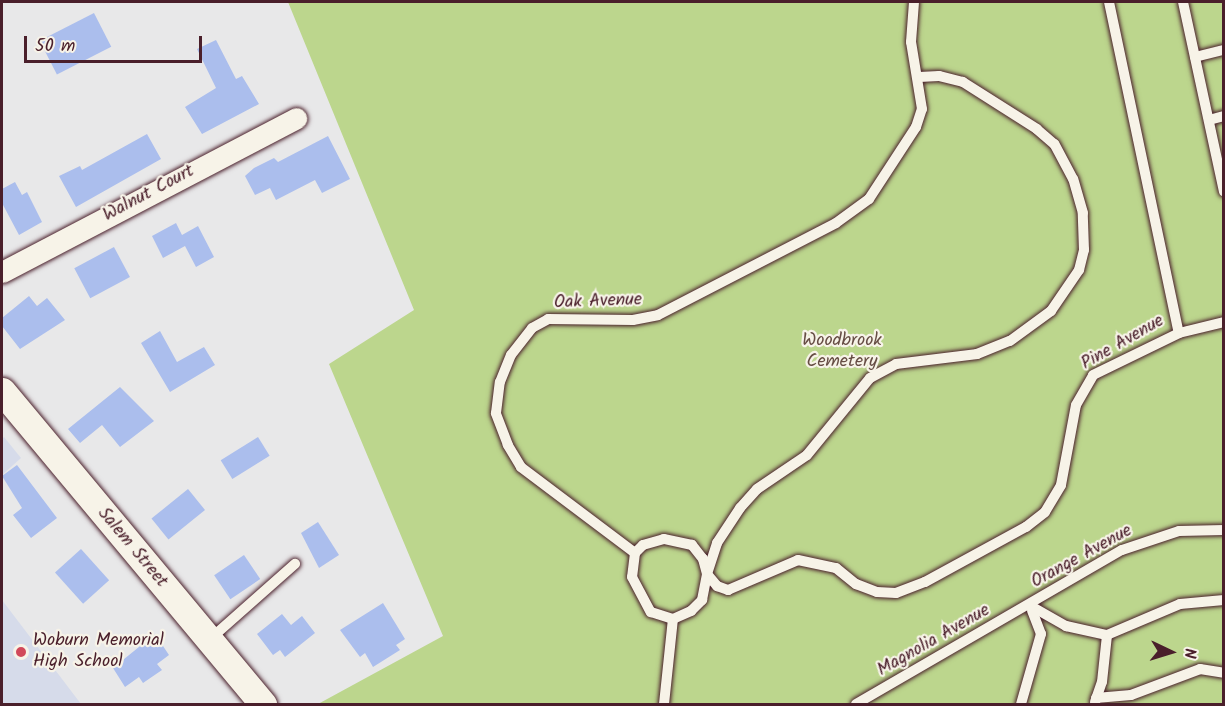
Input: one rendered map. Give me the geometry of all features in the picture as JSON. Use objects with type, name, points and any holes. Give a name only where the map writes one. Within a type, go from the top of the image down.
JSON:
[{"type":"street","name":"Walnut Court","points":[[2,272],[296,118]]},
{"type":"street","name":"Salem Street","points":[[2,391],[263,705]]},
{"type":"lane","name":"Oak Avenue","points":[[635,554],[521,467],[508,445],[496,413],[500,382],[511,355],[532,328],[548,319],[633,320],[658,315],[836,223],[869,199],[916,127],[922,109],[919,77],[910,42],[914,2]]},
{"type":"lane","name":"Pine Avenue","points":[[707,574],[717,586],[728,590],[798,560],[836,568],[856,584],[877,592],[896,593],[925,582],[1026,527],[1045,512],[1061,485],[1069,429],[1084,384],[1108,366],[1179,333],[1109,2]]},
{"type":"lane","points":[[1183,2],[1224,192]]},
{"type":"lane","points":[[1195,57],[1224,50]]},
{"type":"lane","points":[[707,574],[699,551],[683,541],[664,539],[643,545],[635,554],[631,564],[638,593],[657,617],[673,619],[691,612],[702,600],[717,543],[740,508],[757,489],[807,455],[870,378],[896,364],[997,348],[1052,311],[1079,270],[1084,250],[1083,213],[1073,179],[1054,144],[1037,129],[963,82],[939,76],[919,77]]},
{"type":"lane","points":[[1209,120],[1224,116]]},
{"type":"lane","points":[[1179,333],[1224,322]]},
{"type":"lane","name":"Orange Avenue","points":[[1029,605],[1143,541],[1179,531],[1224,530]]},
{"type":"lane","points":[[209,640],[295,564]]},
{"type":"lane","points":[[1029,605],[1066,627],[1107,635],[1180,604],[1224,600]]},
{"type":"lane","points":[[1021,705],[1041,634],[1039,621],[1029,605]]},
{"type":"lane","name":"Magnolia Avenue","points":[[856,705],[1029,605]]},
{"type":"lane","points":[[664,705],[673,619]]},
{"type":"lane","points":[[1107,635],[1095,701],[1131,694],[1200,669],[1224,673]]},
{"type":"shaded area","points":[[4,437],[21,458],[2,475],[2,439]]},
{"type":"shaded area","name":"Woburn Memorial High School","points":[[2,600],[81,704],[2,704]]},
{"type":"green space","name":"Woodbrook Cemetery","points":[[288,2],[1223,2],[1223,704],[318,704],[443,636],[329,364],[414,310]]},
{"type":"building","points":[[94,13],[111,47],[57,75],[40,41]]},
{"type":"building","points":[[216,40],[236,79],[242,76],[259,104],[202,134],[185,107],[216,88],[197,49]]},
{"type":"building","points":[[147,134],[161,159],[76,207],[59,176],[80,166],[82,170]]},
{"type":"building","points":[[328,136],[350,179],[322,193],[315,180],[276,200],[270,188],[255,195],[245,176],[254,168],[274,158],[278,162]]},
{"type":"building","points":[[15,182],[22,195],[27,192],[42,222],[19,235],[2,203],[2,189]]},
{"type":"building","points":[[176,223],[182,235],[198,226],[214,257],[196,267],[185,246],[163,258],[152,236]]},
{"type":"building","points":[[114,247],[130,277],[90,298],[74,268]]},
{"type":"building","points":[[29,296],[37,306],[47,298],[65,320],[20,349],[2,326],[2,318]]},
{"type":"building","points":[[160,331],[177,362],[204,347],[215,365],[170,392],[141,343]]},
{"type":"building","points":[[120,387],[154,421],[120,447],[102,425],[80,443],[68,429]]},
{"type":"building","points":[[258,437],[270,456],[232,479],[221,460]]},
{"type":"building","points":[[17,465],[57,518],[31,538],[13,515],[22,508],[2,476]]},
{"type":"building","points":[[188,489],[205,510],[168,540],[151,519]]},
{"type":"building","points":[[318,522],[339,555],[319,568],[301,533]]},
{"type":"building","points":[[81,549],[109,580],[83,604],[55,572]]},
{"type":"building","points":[[244,555],[260,579],[230,599],[214,575]]},
{"type":"building","points":[[383,603],[405,639],[396,645],[400,650],[373,667],[365,653],[360,657],[340,630]]},
{"type":"building","points":[[282,614],[291,625],[302,616],[315,633],[285,657],[280,650],[273,655],[257,634]]},
{"type":"building","points":[[155,634],[169,655],[157,664],[162,670],[143,683],[139,677],[125,687],[113,668]]},
{"type":"place","name":"Woburn Memorial High School","points":[[21,652]]}]
